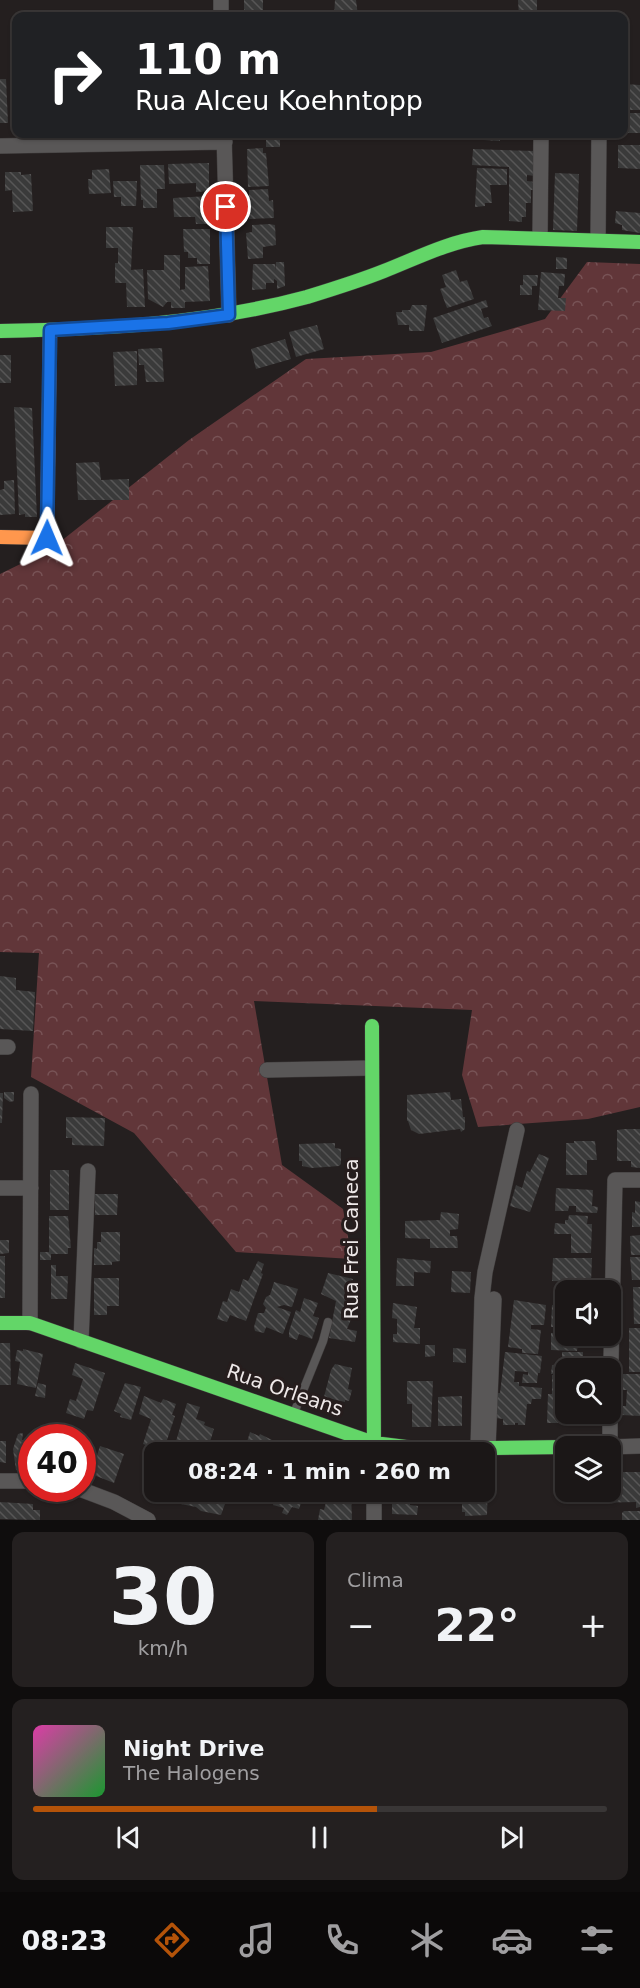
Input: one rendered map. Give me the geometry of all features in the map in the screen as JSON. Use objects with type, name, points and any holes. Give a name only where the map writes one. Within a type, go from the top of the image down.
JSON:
[{"type":"street","points":[[0,146],[225,138],[229,315]]},
{"type":"street","points":[[598,240],[599,138]]},
{"type":"street","points":[[540,238],[541,139]]},
{"type":"street","points":[[0,331],[163,324],[229,315],[341,286],[392,268],[463,238],[640,242]]},
{"type":"street","points":[[0,537],[47,538],[50,330]]},
{"type":"street","name":"Rua Frei Caneca","points":[[372,1026],[374,1442]]},
{"type":"street","points":[[267,1070],[371,1068]]},
{"type":"street","points":[[30,1323],[31,1094]]},
{"type":"street","points":[[483,1442],[482,1298],[485,1272],[517,1130]]},
{"type":"street","points":[[81,1341],[88,1171]]},
{"type":"street","points":[[611,1358],[615,1180],[640,1180]]},
{"type":"street","points":[[0,1188],[31,1188]]},
{"type":"street","points":[[483,1442],[494,1299]]},
{"type":"street","name":"Rua Orleans","points":[[0,1323],[30,1323],[361,1442]]},
{"type":"street","points":[[621,1446],[640,1446]]},
{"type":"street","name":"Rua Orleans","points":[[495,1448],[555,1447]]},
{"type":"street","points":[[0,1481],[18,1481]]},
{"type":"street","points":[[96,1495],[148,1520]]},
{"type":"street","points":[[374,1502],[374,1520]]},
{"type":"lane","points":[[293,1416],[323,1341],[328,1322]]},
{"type":"green space","points":[[587,262],[640,264],[640,1107],[588,1119],[478,1127],[462,1075],[472,1010],[254,1001],[282,1165],[343,1209],[352,1259],[236,1252],[134,1133],[31,1077],[39,953],[0,952],[0,574],[51,549],[189,440],[306,359],[431,352],[545,319]]},
{"type":"building","points":[[244,0],[263,0],[263,12],[244,12]]},
{"type":"building","points":[[335,0],[356,0],[358,12],[334,12]]},
{"type":"building","points":[[518,0],[537,0],[537,12],[519,12]]},
{"type":"building","points":[[0,79],[6,79],[8,123],[0,123]]},
{"type":"building","points":[[628,84],[640,85],[640,110],[628,110]]},
{"type":"building","points":[[628,113],[640,113],[640,133],[628,133]]},
{"type":"building","points":[[266,138],[280,138],[280,147],[266,147]]},
{"type":"building","points":[[484,138],[500,138],[500,141],[484,140]]},
{"type":"building","points":[[618,145],[640,145],[640,169],[618,168]]},
{"type":"building","points":[[263,148],[263,153],[266,153],[269,186],[248,187],[247,149]]},
{"type":"building","points":[[473,149],[535,151],[535,176],[527,175],[527,181],[536,182],[536,190],[531,190],[531,203],[526,203],[526,217],[522,217],[522,222],[509,221],[509,167],[472,165]]},
{"type":"building","points":[[209,163],[209,191],[196,192],[196,183],[169,184],[168,164]]},
{"type":"building","points":[[140,165],[164,165],[165,189],[157,189],[157,208],[143,208]]},
{"type":"building","points":[[477,168],[507,169],[507,185],[490,185],[492,203],[475,207]]},
{"type":"building","points":[[109,169],[111,193],[89,194],[88,179],[92,179],[92,170]]},
{"type":"building","points":[[5,172],[31,174],[33,211],[13,212],[12,190],[5,191]]},
{"type":"building","points":[[555,173],[579,174],[577,231],[553,230]]},
{"type":"building","points":[[113,181],[137,181],[136,206],[121,206],[121,197],[114,197]]},
{"type":"building","points":[[268,189],[269,201],[273,200],[274,218],[249,219],[249,190]]},
{"type":"building","points":[[209,196],[210,224],[196,224],[195,217],[174,217],[173,198]]},
{"type":"building","points":[[616,211],[640,213],[640,233],[622,230],[622,225],[615,223]]},
{"type":"building","points":[[252,225],[275,225],[276,245],[263,247],[263,258],[248,259],[246,233],[252,232]]},
{"type":"building","points":[[106,227],[133,227],[131,270],[143,269],[145,307],[127,307],[126,283],[115,283],[118,248],[106,248]]},
{"type":"building","points":[[183,229],[210,229],[210,264],[197,264],[197,258],[188,258],[188,252],[184,252]]},
{"type":"building","points":[[164,255],[180,255],[180,290],[185,289],[185,267],[208,266],[210,301],[185,302],[185,308],[171,308],[171,302],[167,302],[163,307],[148,299],[147,270],[164,270]]},
{"type":"building","points":[[556,257],[567,258],[567,269],[556,269]]},
{"type":"building","points":[[276,262],[284,262],[285,286],[277,289],[277,281],[274,279],[274,283],[266,283],[266,289],[252,290],[253,264],[275,264],[275,271]]},
{"type":"building","points":[[456,270],[460,282],[467,280],[474,299],[447,308],[440,289],[446,287],[442,275]]},
{"type":"building","points":[[541,272],[565,274],[564,286],[559,286],[558,298],[566,298],[565,311],[538,310]]},
{"type":"building","points":[[523,275],[538,275],[537,286],[532,286],[532,295],[520,295]]},
{"type":"building","points":[[486,300],[488,307],[481,309],[484,318],[488,317],[492,326],[442,343],[433,318]]},
{"type":"building","points":[[412,305],[427,305],[424,331],[409,331],[409,325],[398,325],[396,312],[410,310]]},
{"type":"building","points":[[317,325],[324,349],[296,357],[289,332]]},
{"type":"building","points":[[285,339],[291,359],[256,369],[251,349]]},
{"type":"building","points":[[162,348],[164,382],[146,382],[144,365],[139,365],[138,349]]},
{"type":"building","points":[[137,351],[137,385],[115,386],[113,352]]},
{"type":"building","points":[[0,355],[11,355],[11,383],[0,383]]},
{"type":"building","points":[[14,407],[32,408],[37,517],[19,515]]},
{"type":"building","points":[[99,462],[101,480],[129,479],[129,500],[78,500],[76,463]]},
{"type":"building","points":[[14,480],[15,514],[0,515],[0,490],[4,489],[4,481]]},
{"type":"building","points":[[0,976],[16,978],[16,990],[35,992],[33,1031],[0,1029]]},
{"type":"building","points":[[4,1092],[14,1092],[14,1101],[10,1102],[4,1098]]},
{"type":"building","points":[[450,1092],[451,1100],[461,1099],[465,1129],[461,1132],[460,1129],[419,1134],[411,1130],[407,1121],[407,1095]]},
{"type":"building","points":[[0,1093],[3,1093],[2,1123],[0,1123]]},
{"type":"building","points":[[66,1117],[105,1118],[104,1146],[72,1145],[72,1138],[66,1138]]},
{"type":"building","points":[[640,1129],[640,1168],[631,1167],[631,1161],[617,1161],[617,1130]]},
{"type":"building","points":[[574,1141],[595,1141],[597,1160],[587,1160],[587,1175],[566,1175],[566,1143],[574,1143]]},
{"type":"building","points":[[335,1143],[335,1148],[341,1149],[339,1166],[312,1168],[302,1166],[302,1161],[299,1161],[299,1144]]},
{"type":"building","points":[[539,1154],[549,1158],[530,1212],[510,1206],[516,1185],[522,1188],[527,1171],[530,1172]]},
{"type":"building","points":[[50,1170],[69,1170],[69,1210],[50,1210]]},
{"type":"building","points":[[556,1188],[593,1190],[592,1206],[598,1207],[597,1213],[576,1212],[576,1206],[569,1206],[568,1211],[555,1211]]},
{"type":"building","points":[[95,1194],[118,1194],[117,1215],[95,1215]]},
{"type":"building","points":[[635,1201],[640,1202],[640,1227],[632,1227]]},
{"type":"building","points":[[441,1212],[459,1214],[458,1229],[450,1230],[450,1236],[457,1236],[458,1248],[430,1248],[430,1239],[405,1238],[405,1221],[440,1220]]},
{"type":"building","points":[[569,1215],[588,1216],[587,1224],[592,1224],[591,1253],[571,1253],[571,1234],[554,1234],[555,1223],[565,1224]]},
{"type":"building","points":[[49,1216],[68,1216],[71,1248],[68,1248],[68,1254],[51,1254],[51,1260],[40,1260],[40,1252],[49,1252]]},
{"type":"building","points":[[101,1232],[120,1232],[120,1261],[112,1262],[112,1265],[94,1265],[94,1248],[97,1249],[97,1242],[101,1242]]},
{"type":"building","points":[[640,1235],[640,1255],[631,1255],[630,1236]]},
{"type":"building","points":[[0,1240],[9,1240],[9,1253],[0,1254]]},
{"type":"building","points":[[0,1256],[5,1256],[5,1298],[0,1298]]},
{"type":"building","points":[[630,1257],[640,1257],[640,1280],[632,1280]]},
{"type":"building","points":[[397,1258],[431,1261],[430,1273],[414,1272],[414,1286],[396,1286]]},
{"type":"building","points":[[553,1258],[592,1258],[591,1280],[552,1281]]},
{"type":"building","points":[[258,1261],[264,1264],[261,1273],[263,1274],[246,1321],[230,1315],[227,1322],[217,1319],[223,1301],[227,1302],[231,1289],[239,1292],[243,1279],[248,1281]]},
{"type":"building","points":[[51,1265],[56,1265],[56,1276],[68,1276],[67,1299],[51,1299]]},
{"type":"building","points":[[452,1271],[471,1272],[470,1293],[451,1292]]},
{"type":"building","points":[[328,1273],[353,1279],[348,1301],[352,1302],[349,1317],[352,1317],[347,1329],[357,1331],[355,1342],[329,1338],[336,1301],[321,1294]]},
{"type":"building","points":[[94,1278],[119,1278],[119,1306],[107,1306],[107,1315],[94,1315]]},
{"type":"building","points":[[274,1282],[298,1289],[292,1307],[284,1305],[277,1307],[291,1312],[283,1334],[266,1327],[264,1333],[255,1331],[254,1327],[258,1313],[264,1313],[266,1308],[263,1304],[266,1297],[270,1295]]},
{"type":"building","points":[[633,1287],[640,1287],[640,1324],[634,1324]]},
{"type":"building","points":[[304,1298],[318,1303],[313,1316],[319,1318],[312,1339],[299,1334],[297,1340],[289,1337],[289,1331],[296,1310],[300,1312]]},
{"type":"building","points":[[514,1300],[546,1305],[544,1325],[531,1325],[531,1329],[541,1330],[538,1354],[522,1353],[522,1349],[508,1347]]},
{"type":"building","points":[[393,1303],[417,1307],[414,1328],[420,1328],[420,1344],[393,1342],[393,1334],[397,1334],[397,1319],[392,1318]]},
{"type":"building","points":[[552,1305],[555,1306],[555,1346],[578,1346],[577,1351],[551,1350],[551,1333],[554,1333],[554,1327],[551,1327]]},
{"type":"building","points":[[629,1328],[640,1328],[640,1372],[629,1372]]},
{"type":"building","points":[[0,1343],[10,1343],[11,1385],[0,1385]]},
{"type":"building","points":[[425,1345],[435,1345],[435,1356],[425,1357]]},
{"type":"building","points":[[453,1348],[466,1349],[466,1363],[453,1362]]},
{"type":"building","points":[[23,1349],[43,1354],[36,1388],[17,1384],[20,1362],[15,1361],[17,1350],[23,1351]]},
{"type":"building","points":[[505,1352],[542,1356],[537,1383],[522,1383],[523,1374],[528,1375],[528,1372],[515,1371],[514,1382],[519,1382],[519,1386],[542,1388],[541,1399],[532,1399],[531,1404],[527,1404],[525,1425],[515,1423],[515,1425],[503,1425],[503,1419],[496,1418],[496,1393],[500,1393]]},
{"type":"building","points":[[562,1352],[583,1352],[583,1358],[562,1358]]},
{"type":"building","points":[[75,1363],[105,1373],[93,1411],[87,1410],[84,1419],[66,1413],[70,1399],[76,1401],[83,1379],[72,1375]]},
{"type":"building","points":[[335,1364],[352,1368],[348,1389],[352,1390],[349,1401],[324,1397],[331,1370]]},
{"type":"building","points":[[552,1365],[555,1365],[555,1374],[551,1374]]},
{"type":"building","points":[[623,1374],[640,1374],[640,1416],[622,1415],[622,1406],[626,1406],[627,1390],[623,1390]]},
{"type":"building","points":[[552,1375],[555,1375],[555,1423],[547,1423],[548,1394],[552,1394]]},
{"type":"building","points":[[407,1381],[433,1381],[431,1427],[412,1427],[412,1404],[407,1404]]},
{"type":"building","points":[[38,1383],[46,1385],[45,1398],[35,1396]]},
{"type":"building","points":[[125,1383],[141,1387],[131,1420],[120,1417],[121,1414],[114,1411]]},
{"type":"building","points":[[144,1396],[161,1403],[163,1399],[176,1404],[172,1415],[175,1416],[166,1442],[144,1442],[143,1444],[151,1419],[139,1414]]},
{"type":"building","points":[[462,1396],[462,1426],[438,1426],[438,1397]]},
{"type":"building","points":[[187,1403],[200,1407],[196,1419],[214,1429],[210,1442],[176,1442]]},
{"type":"building","points":[[250,1432],[276,1442],[247,1442]]},
{"type":"building","points":[[18,1434],[18,1470],[16,1470],[13,1449]]},
{"type":"building","points":[[0,1441],[6,1441],[6,1463],[0,1462]]},
{"type":"building","points":[[100,1446],[124,1454],[114,1483],[96,1476],[96,1458]]},
{"type":"building","points":[[622,1472],[640,1472],[640,1507],[636,1508],[636,1502],[590,1503],[621,1502]]},
{"type":"building","points":[[0,1502],[33,1504],[33,1510],[40,1510],[40,1520],[0,1519]]},
{"type":"building","points":[[174,1502],[221,1502],[225,1504],[221,1515]]},
{"type":"building","points":[[274,1502],[301,1502],[299,1509],[292,1507],[287,1515],[282,1513],[284,1508],[273,1505]]},
{"type":"building","points":[[326,1502],[351,1502],[352,1520],[318,1520],[320,1509],[324,1510]]},
{"type":"building","points":[[392,1502],[410,1502],[410,1505],[418,1506],[417,1515],[392,1514]]},
{"type":"building","points":[[462,1502],[487,1502],[487,1515],[465,1516],[465,1512],[462,1512]]},
{"type":"building","points":[[624,1511],[640,1511],[640,1520],[622,1520]]},
{"type":"traffic: fast","points":[[0,331],[77,329],[155,323],[269,306],[336,288],[445,247],[483,237],[640,242]]},
{"type":"traffic: fast","points":[[372,1026],[374,1442]]},
{"type":"traffic: fast","points":[[0,1323],[30,1323],[374,1443],[422,1449],[555,1447]]},
{"type":"traffic: slow","points":[[0,537],[47,538],[50,330]]},
{"type":"route","points":[[47,538],[50,330],[182,322],[229,315],[226,207]]}]
